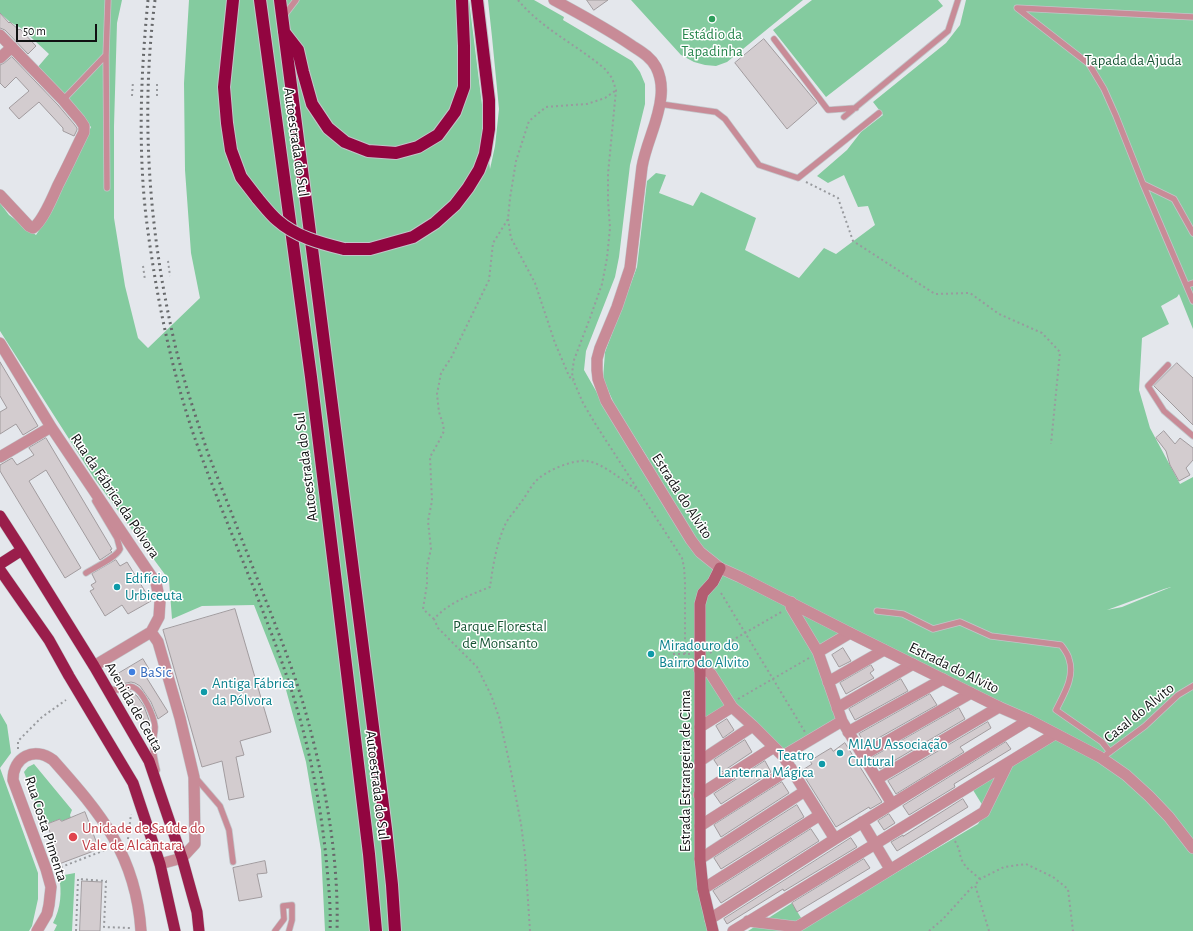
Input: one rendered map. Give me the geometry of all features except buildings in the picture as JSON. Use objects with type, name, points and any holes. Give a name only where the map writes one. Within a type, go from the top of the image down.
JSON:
[{"type":"highway","points":[[233,0],[224,87],[231,150],[241,177],[277,220],[298,234],[319,243],[344,249],[370,249],[413,237],[435,223],[455,205],[479,170],[485,154],[489,129],[489,100],[477,0]]},
{"type":"highway","name":"Autoestrada do Sul","points":[[260,0],[311,377],[369,854],[376,931]]},
{"type":"highway","name":"Autoestrada do Sul","points":[[280,0],[386,829],[395,931]]},
{"type":"highway","points":[[284,32],[298,50],[312,104],[328,128],[345,142],[368,151],[396,153],[418,148],[438,135],[455,112],[464,86],[462,0]]},
{"type":"highway","name":"Avenida de Ceuta","points":[[0,516],[94,666],[149,761],[182,858],[197,912],[199,931]]},
{"type":"highway","points":[[0,564],[22,550]]},
{"type":"highway","points":[[0,570],[49,640],[133,783],[160,864],[175,931]]},
{"type":"main road","name":"Estrada Estrangeira de Cima","points":[[713,931],[703,890],[700,859],[700,600],[703,593],[713,582],[720,568]]},
{"type":"street","name":"Estrada do Alvito","points":[[562,2],[647,56],[656,66],[660,79],[660,104],[644,155],[642,167],[630,268],[617,307],[600,348],[597,360],[597,374],[601,391],[612,411],[691,540],[700,552],[720,568],[999,707],[1029,720],[1100,757],[1126,775],[1149,796],[1168,816],[1193,848]]},
{"type":"street","points":[[0,35],[63,100],[84,126],[84,132],[51,201],[35,227],[29,226],[0,195]]},
{"type":"street","points":[[0,58],[12,47]]},
{"type":"street","name":"Rua da Fábrica da Pólvora","points":[[0,343],[51,427],[156,583],[160,601],[159,617],[151,632]]},
{"type":"street","points":[[0,457],[51,427]]},
{"type":"street","points":[[791,604],[818,652],[842,721],[892,804]]},
{"type":"street","points":[[94,666],[151,632],[158,642],[180,718],[194,777],[195,844],[182,858],[160,864]]},
{"type":"street","points":[[818,652],[850,633]]},
{"type":"street","points":[[828,682],[884,650]]},
{"type":"street","points":[[837,708],[913,664]]},
{"type":"street","points":[[700,669],[706,670],[711,674],[753,726],[783,756],[835,839]]},
{"type":"street","points":[[848,732],[943,679]]},
{"type":"street","points":[[863,755],[971,693]]},
{"type":"street","points":[[700,727],[734,704]]},
{"type":"street","points":[[877,779],[999,707]]},
{"type":"street","points":[[710,919],[862,822],[1029,720]]},
{"type":"street","points":[[783,756],[842,721]]},
{"type":"street","points":[[700,761],[753,726]]},
{"type":"street","points":[[733,931],[1055,734]]},
{"type":"street","points":[[699,795],[774,747]]},
{"type":"street","points":[[20,755],[26,756],[37,753],[48,756],[53,760],[102,820],[118,844],[131,873],[138,903],[137,930]]},
{"type":"street","name":"Rua Costa Pimenta","points":[[20,755],[14,769],[14,786],[46,869],[51,887],[51,896],[48,909],[37,931]]},
{"type":"street","points":[[748,921],[797,927],[984,812],[1008,762]]},
{"type":"street","points":[[700,826],[790,768]]},
{"type":"street","points":[[700,859],[804,791]]},
{"type":"street","points":[[703,890],[820,815]]},
{"type":"street","points":[[862,822],[890,869]]},
{"type":"lane","points":[[107,188],[106,55],[108,0]]},
{"type":"lane","points":[[282,19],[296,0]]},
{"type":"lane","points":[[844,117],[948,31],[958,0]]},
{"type":"lane","points":[[1193,17],[1017,8],[1089,64],[1110,102],[1193,301]]},
{"type":"lane","points":[[774,39],[828,110],[856,108]]},
{"type":"lane","points":[[63,100],[106,55]]},
{"type":"lane","points":[[660,104],[716,112],[725,119],[759,165],[798,178],[879,113]]},
{"type":"lane","points":[[1143,184],[1174,199],[1193,233]]},
{"type":"lane","points":[[1187,286],[1193,283]]},
{"type":"lane","points":[[1168,365],[1148,386],[1164,411],[1193,436]]},
{"type":"lane","points":[[51,427],[120,545],[119,552],[86,573]]},
{"type":"lane","points":[[877,611],[903,614],[933,629],[960,622],[991,636],[1061,645],[1069,658],[1071,670],[1068,685],[1056,710],[1102,742],[1110,752]]},
{"type":"lane","points":[[104,684],[114,690],[119,690],[129,686],[134,687],[139,692],[150,711],[155,728],[153,744],[160,792]]},
{"type":"lane","name":"Casal do Alvito","points":[[1100,757],[1110,752],[1145,726],[1178,695],[1193,686]]},
{"type":"lane","points":[[194,777],[220,806],[229,830],[233,862]]},
{"type":"lane","points":[[275,931],[284,919],[283,906],[292,905],[292,920],[289,931]]},
{"type":"path","points":[[132,96],[133,81]]},
{"type":"path","points":[[157,81],[157,96]]},
{"type":"path","points":[[574,382],[568,376],[535,283],[511,238],[508,219],[510,198],[516,161],[529,120],[546,107],[587,104],[605,98],[616,90]]},
{"type":"path","points":[[798,178],[838,198],[853,241],[935,294],[970,294],[999,314],[1042,333],[1060,352],[1051,444]]},
{"type":"path","points":[[508,219],[493,243],[489,280],[451,358],[440,373],[437,394],[439,412],[444,431],[430,457],[432,501],[428,521],[431,549],[426,566],[427,584],[423,609],[434,619],[438,628],[477,667],[491,695],[499,717],[521,824],[530,931]]},
{"type":"path","points":[[168,261],[170,276]]},
{"type":"path","points":[[143,266],[146,280]]},
{"type":"path","points":[[434,619],[440,612],[469,595],[490,588],[493,563],[506,524],[536,481],[551,470],[575,461],[590,461],[614,473],[639,491]]},
{"type":"path","points":[[721,593],[810,740]]},
{"type":"path","points":[[708,653],[745,633],[791,604]]},
{"type":"path","points":[[734,704],[818,652]]},
{"type":"path","points":[[673,654],[685,654]]},
{"type":"path","points":[[20,755],[18,741],[42,717],[66,700]]},
{"type":"path","points":[[128,839],[131,814]]},
{"type":"path","points":[[950,833],[959,849],[961,859],[980,879]]},
{"type":"path","points":[[55,869],[111,848]]},
{"type":"path","points":[[929,931],[943,919],[980,879],[1004,867],[1026,864],[1053,877],[1068,889],[1073,931]]},
{"type":"path","points":[[76,931],[78,879],[106,880],[104,927],[137,930]]},
{"type":"path","points":[[975,885],[989,931]]},
{"type":"green space","name":"Parque Florestal de Monsanto","points":[[0,0],[122,0],[117,23],[114,126],[114,218],[125,286],[138,338],[148,348],[200,298],[191,253],[185,170],[184,83],[189,0],[469,0],[490,169],[495,146],[499,109],[488,0],[534,0],[564,17],[563,20],[632,61],[640,72],[645,84],[645,104],[630,165],[619,257],[615,277],[586,351],[584,370],[635,459],[649,460],[616,408],[603,379],[605,352],[637,267],[647,181],[656,173],[666,175],[659,193],[693,206],[701,192],[756,218],[745,250],[799,278],[824,248],[836,254],[875,225],[868,206],[858,207],[844,175],[828,183],[817,176],[847,150],[861,132],[883,115],[873,102],[946,43],[960,25],[966,0],[1193,0],[1193,329],[1179,294],[1177,297],[1161,306],[1169,324],[1142,338],[1139,390],[1150,428],[1180,484],[1193,477],[1193,931],[748,931],[792,903],[806,926],[978,824],[986,811],[973,790],[1061,736],[853,630],[822,649],[845,719],[784,757],[733,703],[705,721],[704,885],[713,931],[325,931],[321,850],[306,762],[283,679],[254,605],[202,606],[172,619],[169,580],[94,478],[0,331],[0,203],[9,215],[36,235],[54,203],[91,127],[37,68],[49,54],[21,28],[10,22],[0,13]],"holes":[[[1171,587],[1122,607],[1107,610]]]},
{"type":"green space","points":[[631,0],[803,0],[727,62],[716,66],[694,62],[681,55]]},
{"type":"green space","points":[[812,0],[938,0],[943,6],[826,97],[773,30]]},
{"type":"green space","points":[[0,713],[7,725],[11,753],[0,768]]},
{"type":"green space","points":[[34,764],[72,810],[70,815],[71,818],[62,821],[60,819],[44,825],[24,772],[28,767]]},
{"type":"green space","points":[[0,768],[38,873],[38,899],[32,926],[29,931],[0,931]]},
{"type":"green space","points":[[75,873],[72,931],[54,931],[57,925],[53,923],[58,912],[60,900],[59,876]]},
{"type":"railway","points":[[148,0],[142,92],[142,160],[148,231],[162,317],[176,376],[193,433],[215,493],[274,641],[300,719],[312,768],[321,818],[329,892],[330,931]]},
{"type":"railway","points":[[155,0],[150,44],[148,131],[154,219],[159,263],[167,306],[183,376],[209,456],[281,639],[305,710],[319,764],[329,819],[336,875],[337,931]]},
{"type":"place","name":"Estádio da Tapadinha","points":[[712,19]]},
{"type":"place","name":"Edifício Urbiceuta","points":[[117,587]]},
{"type":"place","name":"Miradouro do Bairro do Alvito","points":[[651,654]]},
{"type":"place","name":"BaSic","points":[[132,672]]},
{"type":"place","name":"Antiga Fábrica da Pólvora","points":[[204,692]]},
{"type":"place","name":"MIAU Associação Cultural","points":[[840,753]]},
{"type":"place","name":"Teatro Lanterna Mágica","points":[[822,764]]},
{"type":"place","name":"Unidade de Saúde do Vale de Alcântara","points":[[73,837]]},
{"type":"park label","name":"Tapada da Ajuda","points":[[1133,60]]}]
